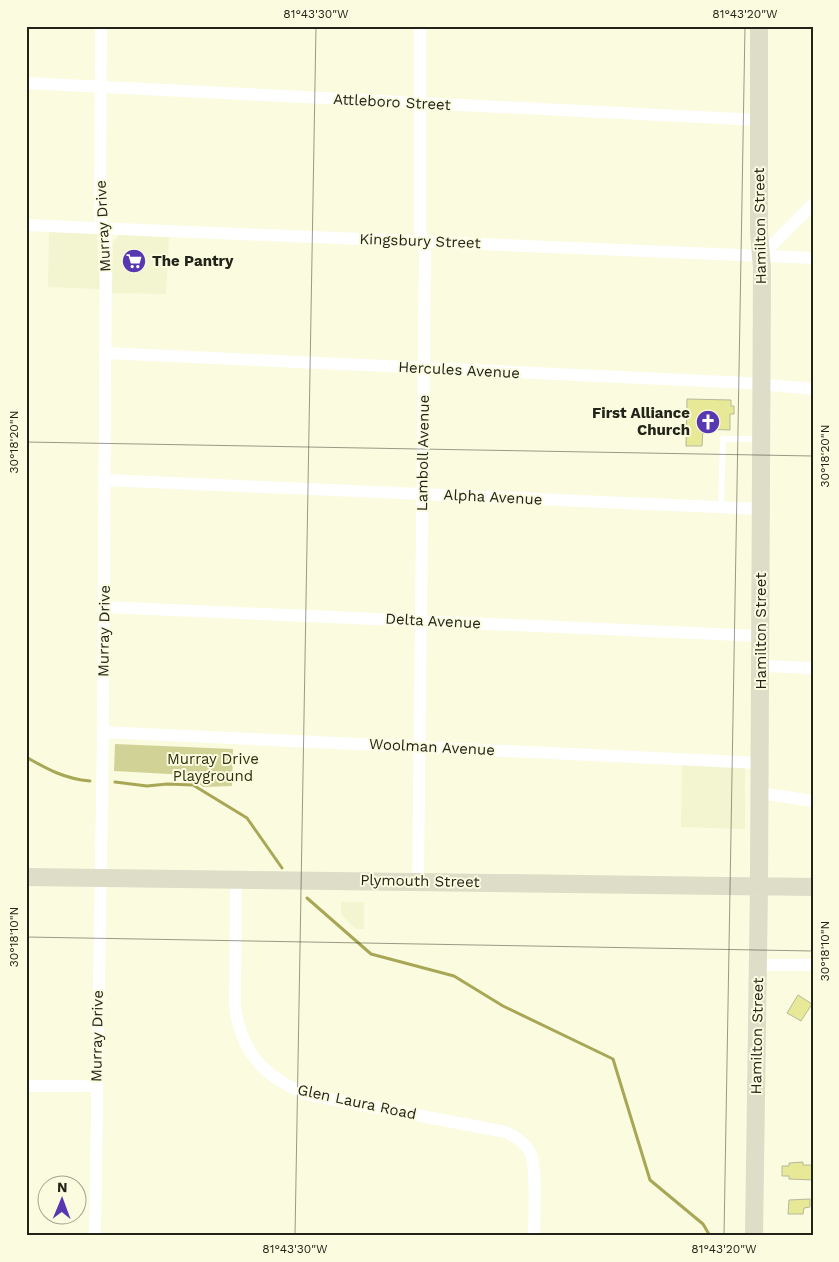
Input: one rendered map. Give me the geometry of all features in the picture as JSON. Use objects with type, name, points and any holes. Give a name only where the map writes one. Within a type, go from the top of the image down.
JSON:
[{"type":"street","name":"Murray Drive","points":[[95,1236],[106,480],[106,237],[100,217],[101,26]]},
{"type":"street","name":"Lamboll Avenue","points":[[418,881],[425,251],[420,230],[420,26]]},
{"type":"street","name":"Hamilton Street","points":[[754,1236],[762,509],[761,256],[758,120],[759,26]]},
{"type":"street","name":"Attleboro Street","points":[[26,83],[758,120]]},
{"type":"street","points":[[761,256],[813,204]]},
{"type":"street","name":"Kingsbury Street","points":[[26,224],[813,258]]},
{"type":"street","name":"Hercules Avenue","points":[[105,353],[762,384],[813,389]]},
{"type":"street","name":"Alpha Avenue","points":[[106,480],[762,509]]},
{"type":"street","name":"Delta Avenue","points":[[104,607],[761,636]]},
{"type":"street","points":[[761,666],[813,668]]},
{"type":"street","name":"Woolman Avenue","points":[[103,732],[760,763]]},
{"type":"street","points":[[760,793],[813,801]]},
{"type":"street","name":"Plymouth Street","points":[[26,877],[813,887]]},
{"type":"street","name":"Glen Laura Road","points":[[236,879],[235,1006],[238,1024],[244,1041],[263,1069],[275,1080],[293,1090],[310,1095],[506,1132],[514,1136],[528,1148],[532,1155],[534,1170],[534,1236]]},
{"type":"street","points":[[758,965],[813,965]]},
{"type":"street","points":[[26,1086],[96,1086]]},
{"type":"lane","points":[[721,508],[723,439],[761,440]]},
{"type":"shaded area","points":[[49,232],[97,234],[100,289],[48,287]]},
{"type":"shaded area","points":[[120,234],[169,237],[166,294],[112,293],[113,242]]},
{"type":"shaded area","points":[[682,763],[741,766],[745,769],[745,829],[681,827]]},
{"type":"shaded area","points":[[341,902],[364,902],[364,929],[356,929],[341,914]]},
{"type":"green space","name":"Murray Drive Playground","points":[[115,744],[233,749],[232,786],[203,787],[188,775],[114,771]]},
{"type":"building","name":"First Alliance Church","points":[[687,399],[731,400],[731,406],[734,406],[734,414],[730,414],[730,430],[703,429],[702,446],[686,446]]},
{"type":"building","points":[[798,995],[812,1004],[801,1021],[787,1013]]},
{"type":"building","points":[[803,1162],[803,1165],[813,1165],[813,1180],[789,1179],[789,1176],[782,1176],[782,1166],[789,1166],[789,1163]]},
{"type":"building","points":[[810,1199],[810,1207],[804,1208],[803,1214],[788,1214],[789,1200]]},
{"type":"waterway","points":[[26,757],[64,776],[90,781]]},
{"type":"waterway","points":[[115,782],[147,786],[167,784],[193,785],[247,818],[282,868]]},
{"type":"waterway","points":[[307,898],[371,954],[454,976],[503,1006],[613,1059],[650,1180],[703,1224],[710,1236]]},
{"type":"place","name":"The Pantry","points":[[134,261]]},
{"type":"place","name":"First Alliance Church","points":[[708,422]]}]
